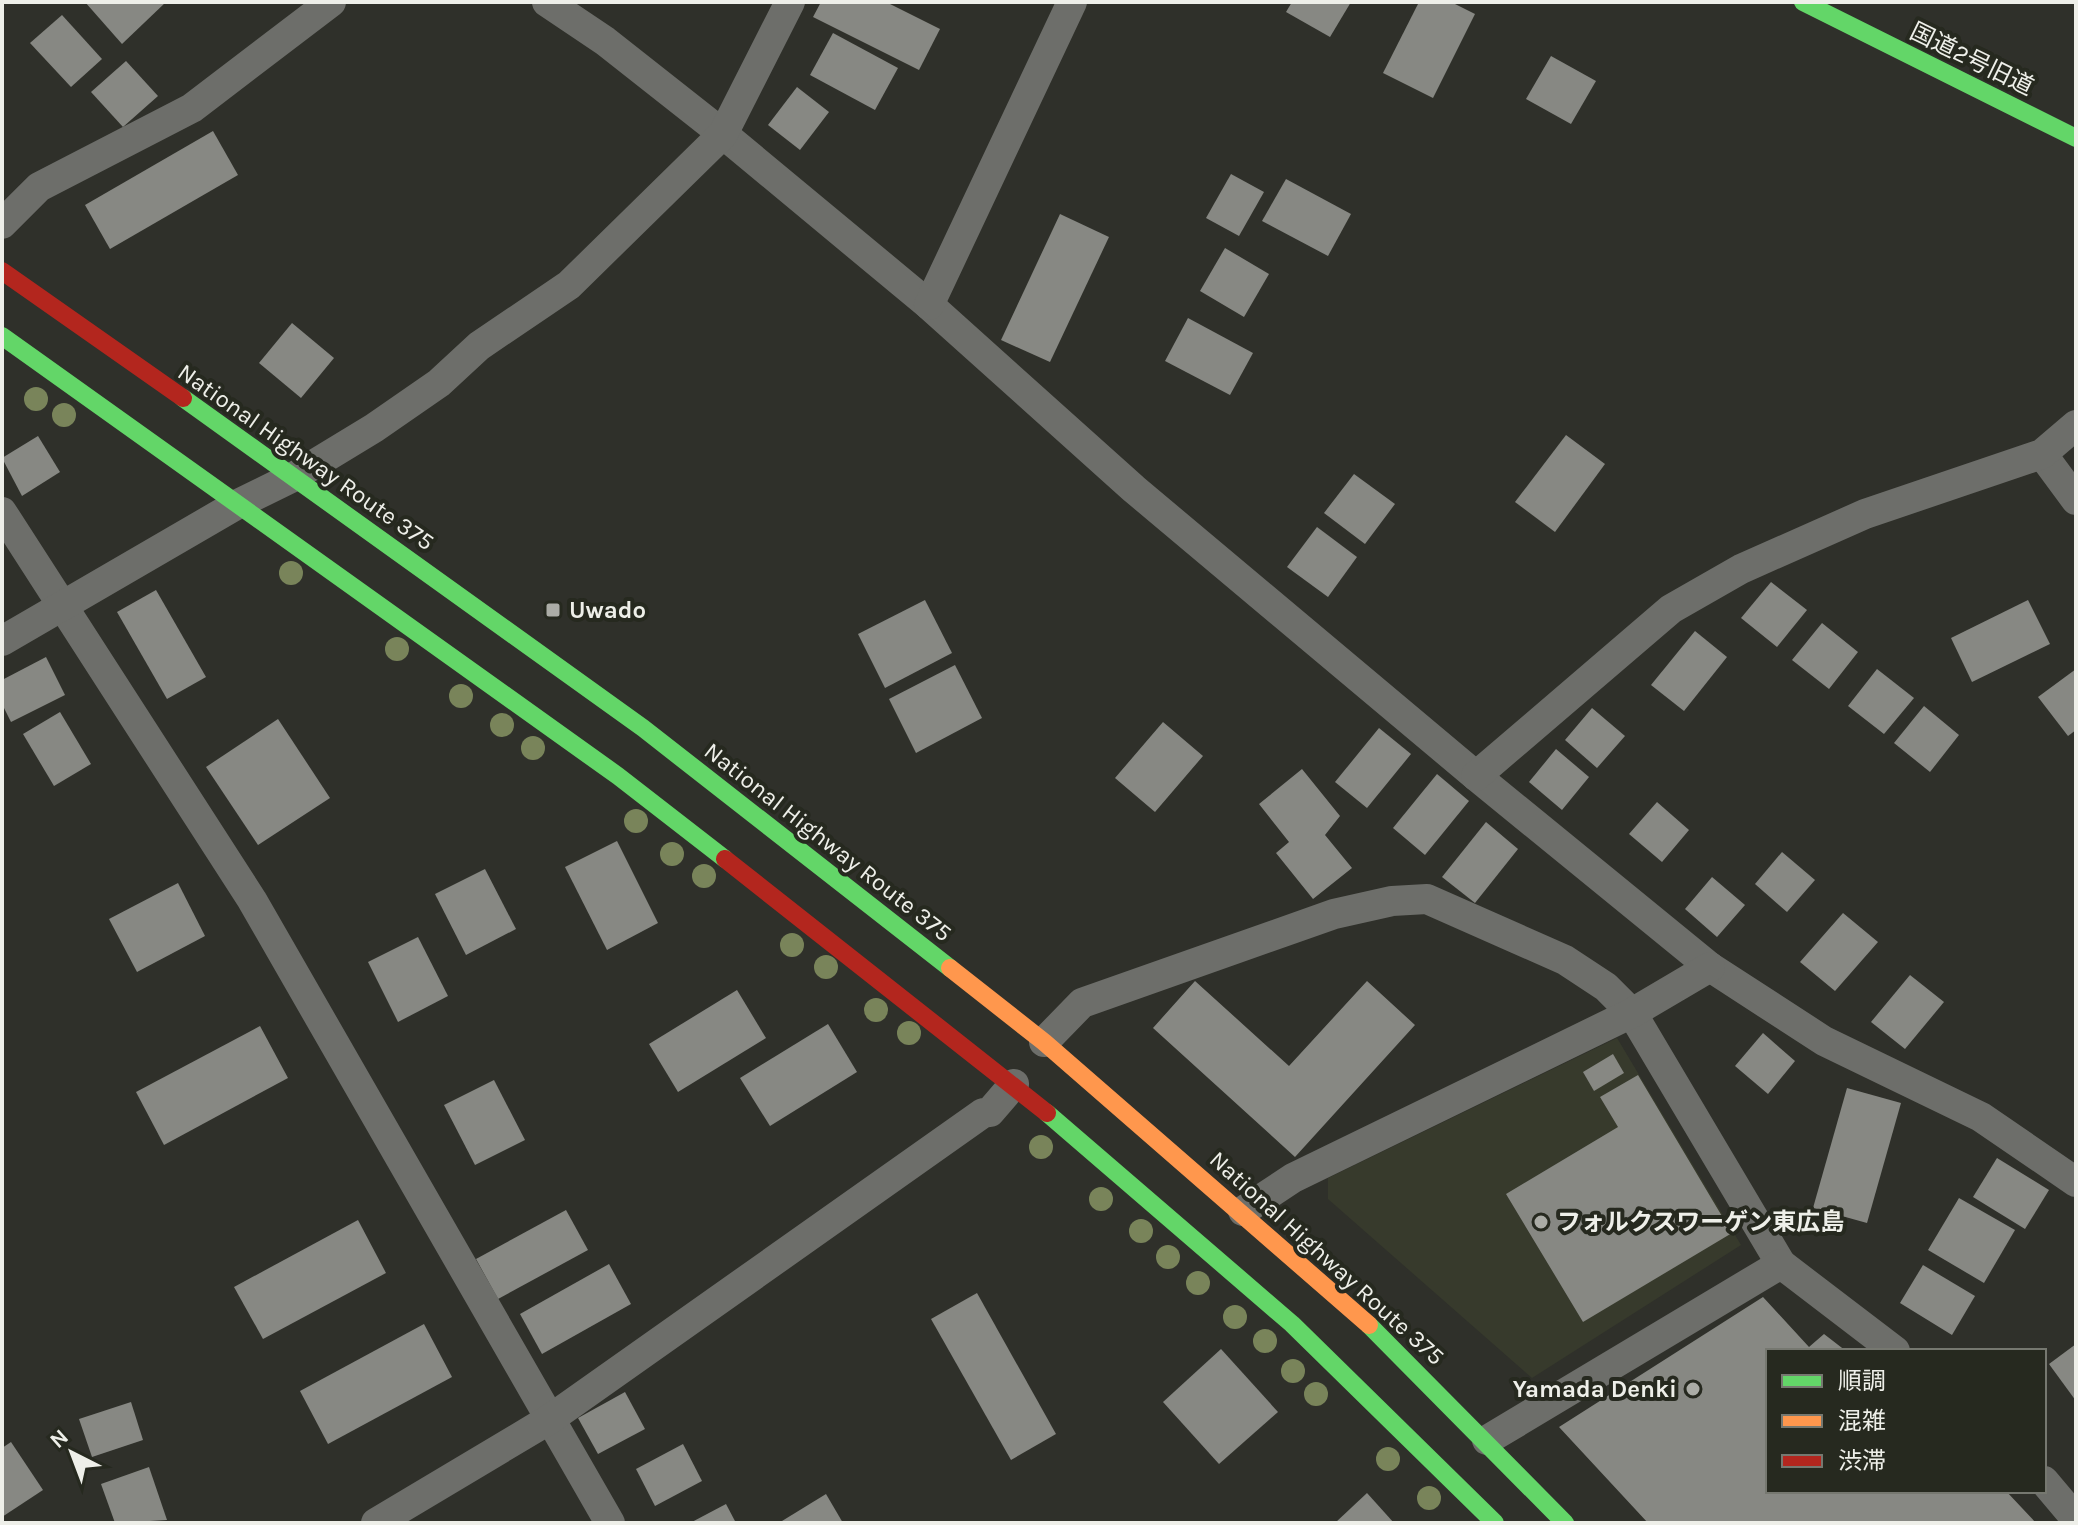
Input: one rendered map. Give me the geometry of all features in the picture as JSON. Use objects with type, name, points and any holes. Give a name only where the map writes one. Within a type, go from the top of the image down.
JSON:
[{"type":"main road","name":"国道2号旧道","points":[[1803,2],[2076,138]]},
{"type":"main road","name":"National Highway Route 375","points":[[2,271],[295,476],[643,728],[1044,1042],[1349,1305],[1487,1440],[1565,1523]]},
{"type":"main road","points":[[2,336],[618,776],[1014,1084],[1292,1324],[1495,1523]]},
{"type":"street","points":[[2,224],[39,187],[192,108],[331,2]]},
{"type":"street","points":[[547,2],[605,41],[723,134],[929,305],[1134,489],[1476,776],[1710,967],[1824,1041],[1981,1117],[2076,1182]]},
{"type":"street","points":[[2,641],[236,505],[295,476],[426,392],[479,346],[569,285],[723,134],[790,2]]},
{"type":"street","points":[[929,305],[1072,2]]},
{"type":"street","points":[[1476,776],[1671,609],[1741,569],[1865,514],[2042,454],[2076,425]]},
{"type":"street","points":[[2042,454],[2076,500]]},
{"type":"street","points":[[2,512],[64,603],[252,900],[610,1523]]},
{"type":"street","points":[[1044,1042],[1082,1003],[1334,914],[1392,901],[1427,899],[1565,960],[1606,987],[1632,1013],[1781,1264],[1892,1349]]},
{"type":"street","points":[[1243,1211],[1293,1178],[1632,1013],[1710,967]]},
{"type":"street","points":[[376,1523],[550,1419],[983,1113],[990,1112],[1014,1084]]},
{"type":"street","points":[[1487,1440],[1781,1264]]},
{"type":"street","points":[[2046,1483],[2076,1519]]},
{"type":"shaded area","name":"フォルクスワーゲン東広島","points":[[1617,1038],[1741,1245],[1532,1378],[1328,1199],[1328,1178]]},
{"type":"building","points":[[85,2],[166,2],[122,44]]},
{"type":"building","points":[[821,2],[886,2],[940,29],[919,70],[813,17]]},
{"type":"building","points":[[1292,2],[1351,2],[1330,37],[1286,12]]},
{"type":"building","points":[[1419,2],[1451,2],[1475,14],[1433,98],[1383,73]]},
{"type":"building","points":[[62,15],[102,59],[71,87],[30,43]]},
{"type":"building","points":[[833,33],[898,68],[875,110],[810,75]]},
{"type":"building","points":[[1551,56],[1596,81],[1571,124],[1526,99]]},
{"type":"building","points":[[126,61],[158,96],[123,127],[91,92]]},
{"type":"building","points":[[797,87],[829,112],[800,150],[768,125]]},
{"type":"building","points":[[213,131],[238,175],[110,249],[85,205]]},
{"type":"building","points":[[1231,174],[1264,192],[1239,236],[1206,218]]},
{"type":"building","points":[[1286,179],[1351,214],[1328,256],[1262,221]]},
{"type":"building","points":[[1060,214],[1109,237],[1050,362],[1001,340]]},
{"type":"building","points":[[1225,248],[1269,274],[1244,317],[1200,291]]},
{"type":"building","points":[[1188,318],[1253,353],[1230,395],[1165,361]]},
{"type":"building","points":[[292,323],[334,358],[301,398],[259,363]]},
{"type":"building","points":[[1566,435],[1605,464],[1555,532],[1515,502]]},
{"type":"building","points":[[38,436],[60,472],[22,496],[2,458]]},
{"type":"building","points":[[1354,474],[1395,504],[1365,544],[1324,513]]},
{"type":"building","points":[[1317,527],[1357,557],[1328,597],[1287,567]]},
{"type":"building","points":[[1771,582],[1807,610],[1777,647],[1741,618]]},
{"type":"building","points":[[156,590],[206,677],[167,699],[117,612]]},
{"type":"building","points":[[925,600],[952,653],[885,688],[858,634]]},
{"type":"building","points":[[2028,600],[2050,644],[1972,682],[1951,638]]},
{"type":"building","points":[[1822,623],[1858,652],[1829,689],[1792,660]]},
{"type":"building","points":[[1695,631],[1727,657],[1684,711],[1651,685]]},
{"type":"building","points":[[46,657],[65,695],[11,722],[2,704],[2,680]]},
{"type":"building","points":[[955,665],[982,718],[916,753],[889,699]]},
{"type":"building","points":[[1877,669],[1914,698],[1884,734],[1848,706]]},
{"type":"building","points":[[2076,669],[2076,730],[2068,736],[2038,697]]},
{"type":"building","points":[[1924,706],[1959,735],[1930,772],[1894,743]]},
{"type":"building","points":[[1592,708],[1625,736],[1597,768],[1565,740]]},
{"type":"building","points":[[60,712],[91,764],[54,786],[23,734]]},
{"type":"building","points":[[278,719],[330,798],[258,845],[206,767]]},
{"type":"building","points":[[1163,722],[1203,756],[1155,812],[1115,778]]},
{"type":"building","points":[[1379,728],[1411,754],[1367,808],[1335,782]]},
{"type":"building","points":[[1556,749],[1589,777],[1562,810],[1529,782]]},
{"type":"building","points":[[1302,769],[1340,816],[1325,835],[1352,868],[1313,899],[1276,853],[1289,842],[1259,804]]},
{"type":"building","points":[[1437,774],[1469,801],[1425,855],[1393,828]]},
{"type":"building","points":[[1657,802],[1689,830],[1662,862],[1629,834]]},
{"type":"building","points":[[1486,822],[1518,849],[1475,903],[1442,877]]},
{"type":"building","points":[[617,841],[658,923],[607,950],[565,867]]},
{"type":"building","points":[[1782,852],[1815,880],[1787,912],[1755,884]]},
{"type":"building","points":[[485,869],[516,929],[466,955],[435,894]]},
{"type":"building","points":[[1712,877],[1745,905],[1717,937],[1685,909]]},
{"type":"building","points":[[178,883],[205,936],[137,972],[109,919]]},
{"type":"building","points":[[1843,913],[1878,942],[1835,991],[1800,962]]},
{"type":"building","points":[[418,937],[448,996],[398,1022],[368,962]]},
{"type":"building","points":[[1910,975],[1944,1002],[1905,1049],[1871,1022]]},
{"type":"building","points":[[1195,981],[1289,1066],[1367,981],[1415,1025],[1295,1157],[1153,1028]]},
{"type":"building","points":[[737,990],[766,1038],[678,1092],[649,1044]]},
{"type":"building","points":[[828,1024],[857,1072],[770,1126],[740,1078]]},
{"type":"building","points":[[260,1026],[288,1078],[164,1145],[136,1092]]},
{"type":"building","points":[[1763,1033],[1795,1061],[1768,1094],[1735,1066]]},
{"type":"building","points":[[1613,1054],[1624,1073],[1594,1091],[1583,1072]]},
{"type":"building","points":[[1638,1075],[1732,1233],[1583,1322],[1506,1194],[1618,1127],[1600,1097]]},
{"type":"building","points":[[494,1080],[525,1140],[475,1165],[444,1105]]},
{"type":"building","points":[[1847,1088],[1901,1103],[1867,1223],[1813,1208]]},
{"type":"building","points":[[1997,1158],[2049,1190],[2025,1229],[1973,1197]]},
{"type":"building","points":[[1959,1198],[2015,1230],[1984,1283],[1928,1250]]},
{"type":"building","points":[[566,1210],[588,1250],[498,1299],[476,1259]]},
{"type":"building","points":[[358,1220],[386,1273],[263,1339],[234,1287]]},
{"type":"building","points":[[609,1264],[631,1304],[542,1354],[520,1314]]},
{"type":"building","points":[[1923,1265],[1975,1296],[1952,1335],[1900,1303]]},
{"type":"building","points":[[977,1293],[1056,1434],[1011,1460],[931,1319]]},
{"type":"building","name":"Yamada Denki","points":[[1763,1297],[1809,1347],[1824,1334],[1843,1349],[1766,1349],[1766,1493],[2008,1493],[2036,1523],[1648,1523],[1559,1427]]},
{"type":"building","points":[[424,1324],[452,1377],[328,1444],[300,1391]]},
{"type":"building","points":[[2076,1344],[2076,1401],[2049,1364]]},
{"type":"building","points":[[1221,1349],[1278,1412],[1219,1464],[1163,1402]]},
{"type":"building","points":[[625,1392],[645,1429],[598,1454],[578,1418]]},
{"type":"building","points":[[131,1402],[143,1440],[92,1457],[79,1419]]},
{"type":"building","points":[[11,1442],[43,1490],[2,1517],[2,1448]]},
{"type":"building","points":[[683,1444],[702,1481],[655,1506],[636,1469]]},
{"type":"building","points":[[149,1467],[167,1520],[115,1523],[101,1484]]},
{"type":"building","points":[[1367,1493],[1394,1523],[1335,1523]]},
{"type":"building","points":[[826,1494],[843,1523],[782,1521]]},
{"type":"building","points":[[726,1504],[736,1523],[690,1523]]},
{"type":"traffic: fast","points":[[1803,2],[2076,138]]},
{"type":"traffic: fast","points":[[2,336],[618,776],[725,859]]},
{"type":"traffic: fast","points":[[183,398],[643,728],[950,968]]},
{"type":"traffic: fast","points":[[1047,1113],[1292,1324],[1495,1523]]},
{"type":"traffic: fast","points":[[1369,1325],[1565,1523]]},
{"type":"traffic: slow","points":[[950,968],[1044,1042],[1369,1325]]},
{"type":"traffic: jam","points":[[2,271],[183,398]]},
{"type":"traffic: jam","points":[[725,859],[1047,1113]]},
{"type":"place","name":"Uwado","points":[[553,610]]},
{"type":"place","name":"フォルクスワーゲン東広島","points":[[1541,1222]]},
{"type":"place","name":"Yamada Denki","points":[[1693,1389]]}]
